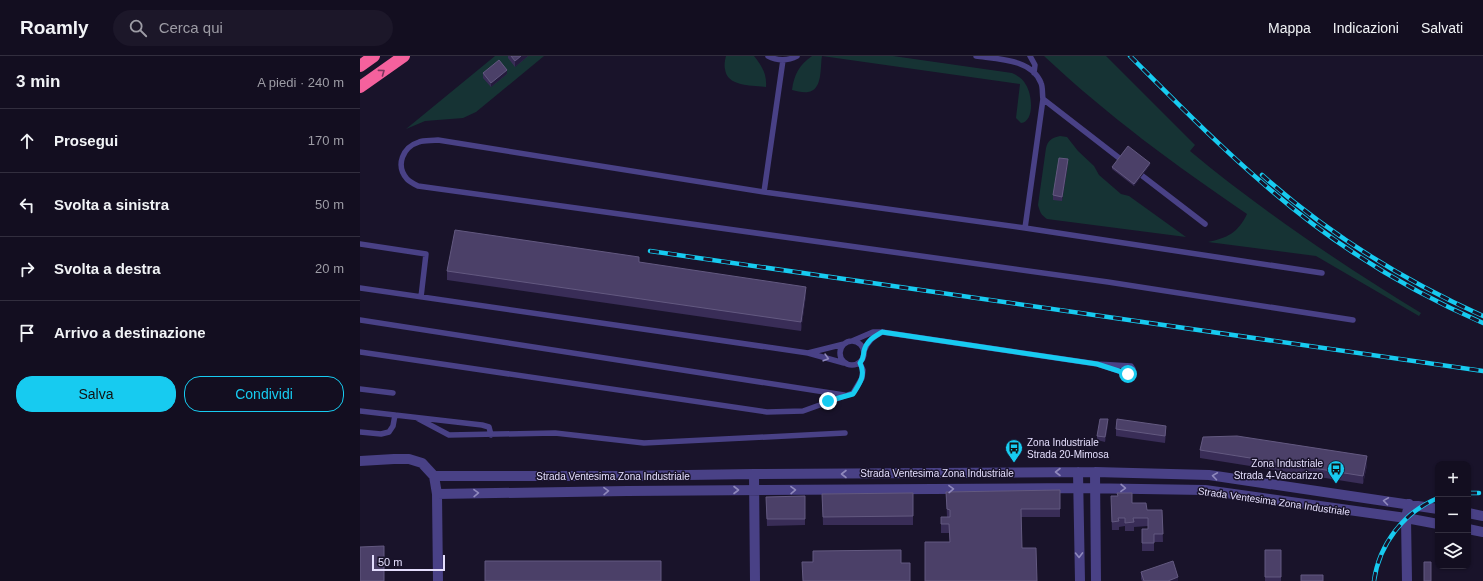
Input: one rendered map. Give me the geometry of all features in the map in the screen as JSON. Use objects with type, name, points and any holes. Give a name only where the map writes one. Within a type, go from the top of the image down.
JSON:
[{"type":"highway","points":[[360,66],[374,56]]},
{"type":"highway","points":[[360,87],[404,56]]},
{"type":"street","points":[[360,461],[394,458],[409,459],[422,463],[434,476],[437,494],[438,581]]},
{"type":"street","points":[[1078,472],[1080,581]]},
{"type":"street","name":"Strada Ventesima Zona Industriale","points":[[434,476],[1078,472],[1209,475],[1435,508]]},
{"type":"street","points":[[1095,472],[1096,581]]},
{"type":"street","points":[[933,473],[933,489]]},
{"type":"street","points":[[1004,473],[1004,488]]},
{"type":"street","points":[[754,474],[755,581]]},
{"type":"street","points":[[1288,502],[1289,487]]},
{"type":"street","name":"Strada Ventesima Zona Industriale","points":[[437,494],[627,490],[1004,488],[1205,490],[1406,518],[1435,523]]},
{"type":"street","points":[[1407,581],[1406,518],[1409,504]]},
{"type":"street","points":[[1471,514],[1483,516]]},
{"type":"street","points":[[1471,530],[1483,532]]},
{"type":"street","points":[[1079,534],[1095,535]]},
{"type":"lane","points":[[768,56],[783,60],[798,56]]},
{"type":"lane","points":[[976,56],[1023,65],[1034,73],[1041,83],[1043,99],[1025,228]]},
{"type":"lane","points":[[1030,56],[1035,65],[1034,73]]},
{"type":"lane","points":[[764,192],[783,60]]},
{"type":"lane","points":[[1043,99],[1205,224]]},
{"type":"lane","points":[[1322,273],[1025,228],[764,192],[438,140],[420,141],[407,148],[402,158],[402,170],[407,179],[418,186],[1116,283],[1353,320]]},
{"type":"lane","points":[[360,244],[426,254],[421,297]]},
{"type":"lane","points":[[360,288],[808,353],[852,366],[860,363],[863,359],[864,351],[872,338],[882,332]]},
{"type":"lane","points":[[360,320],[846,395]]},
{"type":"lane","points":[[808,353],[844,344],[874,332],[882,332],[1097,364],[1125,365],[1131,366],[1133,369],[1128,374],[1097,364]]},
{"type":"lane","points":[[852,341],[860,344],[864,351]]},
{"type":"lane","points":[[844,344],[840,351],[841,360],[844,363]]},
{"type":"lane","points":[[360,352],[767,412],[803,411],[846,395],[853,394],[862,378],[863,370],[860,363]]},
{"type":"lane","points":[[360,389],[393,393]]},
{"type":"lane","points":[[360,411],[482,425],[489,427],[491,435]]},
{"type":"lane","points":[[360,432],[381,434],[389,432],[393,426],[395,415]]},
{"type":"lane","points":[[417,418],[449,435],[555,433],[644,443],[845,433]]},
{"type":"green space","points":[[495,56],[544,56],[476,112],[463,118],[425,121],[406,129]]},
{"type":"green space","points":[[726,56],[754,56],[763,70],[766,78],[766,87],[741,84],[730,79],[725,69]]},
{"type":"green space","points":[[812,56],[822,56],[820,77],[816,87],[813,90],[806,92],[792,90],[794,80],[800,67]]},
{"type":"green space","points":[[822,56],[893,56],[1012,73],[1022,79],[1030,94],[1031,107],[1029,117],[1021,123],[1016,118],[1020,84]]},
{"type":"green space","points":[[1044,56],[1106,56],[1195,145],[1190,151],[1274,216],[1332,256],[1421,313],[1419,316],[1316,256],[1208,242],[1221,239],[1231,234],[1240,226],[1247,214],[1142,139],[1068,78]]},
{"type":"green space","points":[[1060,136],[1067,137],[1078,151],[1094,166],[1099,175],[1121,194],[1129,196],[1186,237],[1045,218],[1038,205],[1046,148],[1051,140]]},
{"type":"building","points":[[511,56],[521,56],[515,61]]},
{"type":"building","points":[[499,60],[507,70],[491,83],[483,73]]},
{"type":"building","points":[[1128,146],[1150,163],[1134,184],[1112,167]]},
{"type":"building","points":[[1059,158],[1068,159],[1062,197],[1053,195]]},
{"type":"building","points":[[455,230],[639,257],[639,262],[806,287],[801,322],[447,271]]},
{"type":"building","points":[[1100,419],[1108,419],[1105,437],[1097,436]]},
{"type":"building","points":[[1117,419],[1166,426],[1165,436],[1116,429]]},
{"type":"building","points":[[1237,436],[1367,456],[1363,476],[1200,450],[1203,437]]},
{"type":"building","points":[[1060,490],[1060,509],[1021,509],[1022,548],[1036,548],[1037,581],[925,581],[925,542],[950,542],[949,524],[941,524],[941,517],[950,517],[950,510],[947,509],[946,492]]},
{"type":"building","points":[[913,493],[913,516],[823,517],[822,494]]},
{"type":"building","points":[[1117,493],[1132,493],[1132,503],[1146,503],[1147,510],[1162,510],[1163,534],[1154,534],[1154,543],[1142,543],[1142,529],[1148,529],[1148,518],[1133,518],[1134,522],[1125,523],[1125,518],[1118,518],[1119,521],[1112,522],[1111,496],[1118,496]]},
{"type":"building","points":[[805,496],[805,519],[767,519],[766,497]]},
{"type":"building","points":[[384,546],[384,581],[360,581],[360,547]]},
{"type":"building","points":[[901,550],[901,563],[910,563],[910,581],[803,581],[802,562],[813,562],[813,551]]},
{"type":"building","points":[[1265,550],[1281,550],[1281,577],[1265,577]]},
{"type":"building","points":[[485,561],[661,561],[661,581],[485,581]]},
{"type":"building","points":[[1173,561],[1178,577],[1168,581],[1144,581],[1141,572]]},
{"type":"building","points":[[1424,562],[1431,562],[1431,581],[1424,581]]},
{"type":"building","points":[[1301,575],[1323,575],[1323,581],[1301,581]]},
{"type":"railway","points":[[1130,56],[1196,122],[1290,207],[1369,263],[1425,295],[1483,323]]},
{"type":"railway","points":[[1262,175],[1339,236],[1367,254],[1424,287],[1483,316]]},
{"type":"railway","points":[[650,251],[1483,371]]},
{"type":"railway","points":[[1471,493],[1479,493]]},
{"type":"railway","points":[[1374,581],[1381,554],[1395,531],[1414,512],[1435,500]]},
{"type":"place","name":"Zona Industriale Strada 20-Mimosa","points":[[1014,463]]},
{"type":"place","name":"Zona Industriale Strada 4-Vaccarizzo","points":[[1336,484]]},
{"type":"route","points":[[828,401],[853,394],[862,378],[863,370],[860,363],[863,359],[867,344],[872,338],[882,332],[1097,364],[1128,374]]}]
